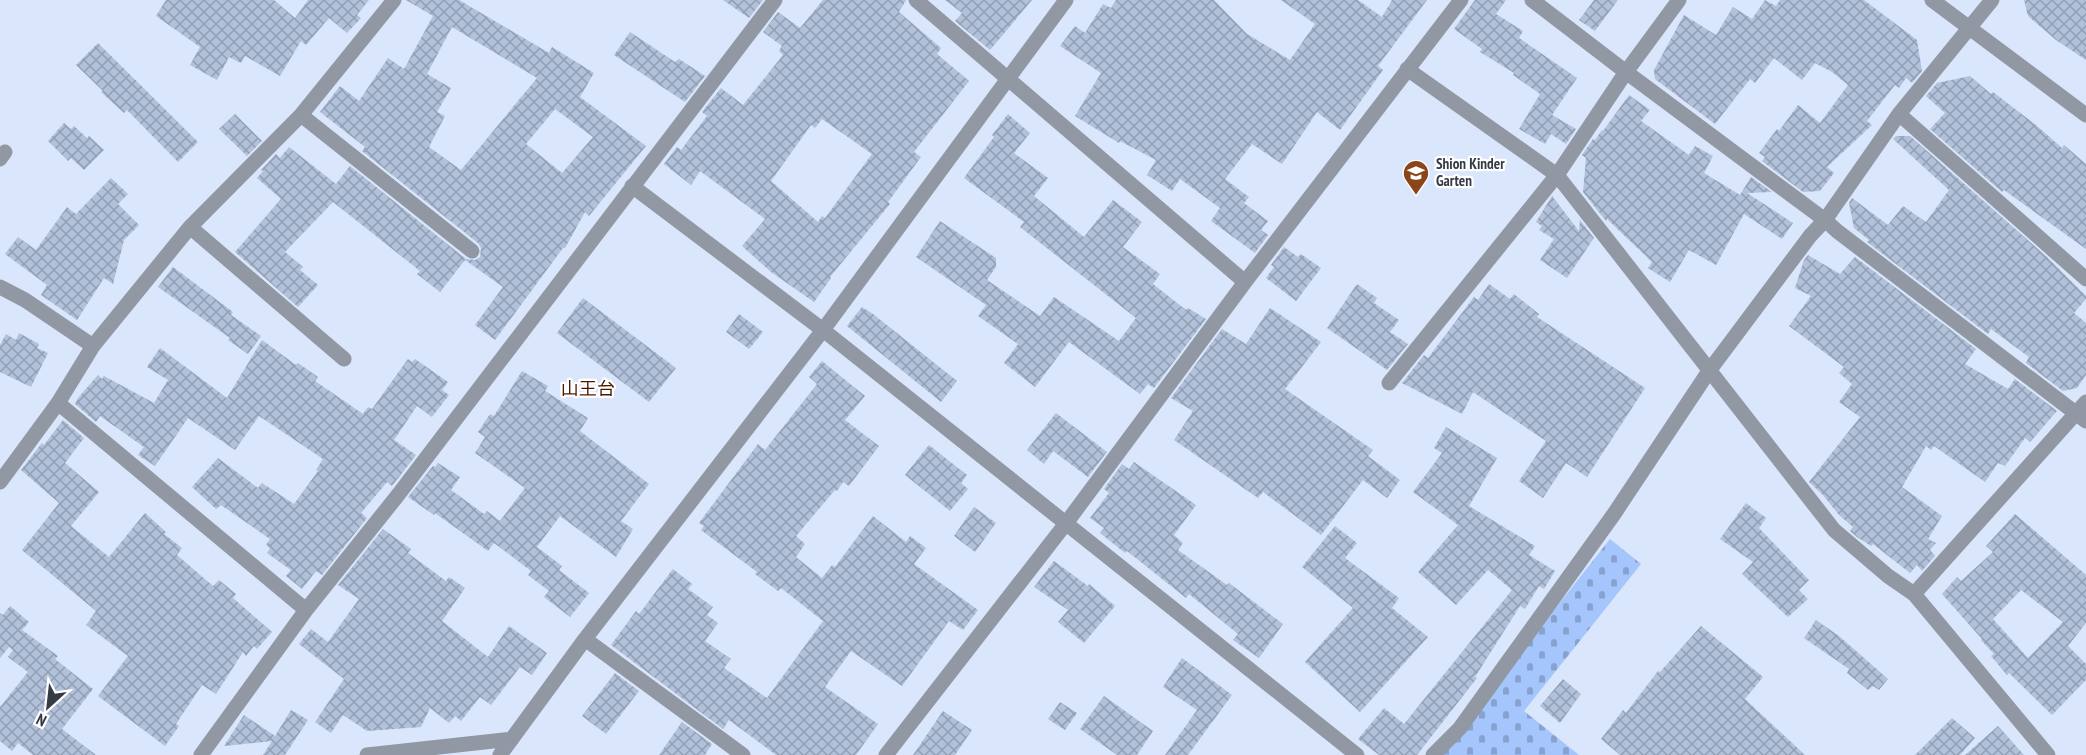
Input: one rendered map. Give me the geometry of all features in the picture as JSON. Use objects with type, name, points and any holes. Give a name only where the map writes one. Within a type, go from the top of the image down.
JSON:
[{"type":"street","points":[[0,482],[58,403],[93,346],[189,227],[301,115],[393,0]]},
{"type":"street","points":[[201,755],[306,610],[398,495],[775,0]]},
{"type":"street","points":[[916,0],[1245,282]]},
{"type":"street","points":[[500,755],[585,639],[823,330],[1066,0]]},
{"type":"street","points":[[886,755],[1066,522],[1245,282],[1461,0]]},
{"type":"street","points":[[1532,0],[1825,220],[1836,231],[2083,412],[1914,594]]},
{"type":"street","points":[[1389,382],[1557,175],[1626,72],[1679,0]]},
{"type":"street","points":[[1932,0],[2086,115]]},
{"type":"street","points":[[1433,755],[1460,728],[1614,514],[1709,371],[1810,236],[1825,220],[1899,114],[1992,0]]},
{"type":"street","points":[[1407,69],[1557,175],[1834,530],[1888,576],[1914,594],[2048,755]]},
{"type":"street","points":[[1899,114],[2086,279]]},
{"type":"street","points":[[301,115],[472,251]]},
{"type":"street","points":[[632,186],[823,330],[1357,755]]},
{"type":"street","points":[[189,227],[344,359]]},
{"type":"street","points":[[0,287],[25,300],[93,346]]},
{"type":"street","points":[[58,403],[306,610]]},
{"type":"street","points":[[585,639],[744,755]]},
{"type":"street","points":[[367,755],[512,740]]},
{"type":"green space","points":[[1610,539],[1641,564],[1524,711],[1579,755],[1440,755]]},
{"type":"building","points":[[166,0],[274,0],[295,18],[308,0],[369,0],[357,15],[361,18],[347,33],[329,18],[306,45],[301,41],[280,76],[245,56],[241,63],[229,57],[217,80],[190,65],[200,47],[156,16]]},
{"type":"building","points":[[406,0],[459,0],[549,53],[552,47],[594,73],[580,97],[646,146],[589,216],[585,212],[565,248],[495,340],[475,325],[503,287],[465,260],[440,292],[417,274],[420,271],[333,202],[285,252],[303,267],[300,270],[318,285],[298,307],[235,252],[281,199],[257,178],[263,171],[261,170],[276,154],[280,158],[289,147],[336,184],[350,166],[466,259],[475,260],[480,257],[481,248],[478,243],[362,151],[365,147],[320,112],[340,86],[359,101],[388,58],[404,69],[433,16]],"holes":[[[452,27],[537,78],[461,170],[429,147],[445,116],[437,112],[451,88],[427,74]],[[555,109],[593,137],[562,173],[526,144]]]},
{"type":"building","points":[[723,0],[763,0],[749,18]]},
{"type":"building","points":[[823,0],[906,0],[899,12],[941,48],[937,54],[969,81],[914,152],[921,157],[888,202],[890,204],[830,277],[814,302],[771,272],[742,246],[765,219],[700,171],[691,185],[664,164],[677,147],[681,150],[707,116],[702,112],[721,88],[743,105],[783,55],[779,51],[782,46],[763,32],[778,12],[800,28]],"holes":[[[822,119],[872,154],[825,218],[822,216],[818,222],[771,181],[811,125],[815,128]]]},
{"type":"building","points":[[945,0],[1032,0],[990,50],[955,21],[962,13]]},
{"type":"building","points":[[1116,0],[1214,0],[1247,34],[1290,60],[1315,24],[1281,0],[1358,0],[1382,17],[1392,0],[1427,0],[1378,66],[1383,70],[1340,130],[1317,112],[1282,164],[1252,144],[1225,179],[1249,197],[1244,203],[1268,221],[1261,230],[1268,235],[1255,253],[1211,221],[1220,208],[1180,179],[1172,191],[1147,175],[1156,160],[1120,141],[1119,143],[1075,116],[1101,73],[1060,46],[1075,26],[1085,33],[1103,4],[1111,8]]},
{"type":"building","points":[[1475,0],[1506,0],[1496,14],[1523,31],[1519,38],[1577,78],[1552,115],[1576,129],[1566,144],[1551,134],[1545,144],[1519,129],[1540,94],[1513,75],[1514,73],[1480,52],[1482,49],[1454,29]]},
{"type":"building","points":[[1594,0],[1618,0],[1595,31],[1579,20]]},
{"type":"building","points":[[1765,0],[1776,6],[1780,0],[1864,0],[1917,40],[1922,71],[1912,83],[1906,78],[1899,88],[1895,85],[1867,121],[1872,125],[1827,167],[1834,173],[1820,191],[1803,192],[1762,161],[1765,157],[1759,153],[1798,105],[1820,123],[1848,85],[1832,72],[1815,63],[1802,80],[1774,58],[1755,83],[1750,79],[1715,124],[1655,79],[1654,70],[1684,15],[1716,35],[1733,7],[1752,19]]},
{"type":"building","points":[[2024,0],[2086,0],[2086,60],[2056,40],[2028,16]]},
{"type":"building","points":[[630,32],[675,62],[679,59],[705,76],[685,102],[614,55]]},
{"type":"building","points":[[98,43],[198,142],[178,162],[127,110],[124,113],[76,65]]},
{"type":"building","points":[[1970,76],[1991,94],[1993,92],[2036,125],[2062,148],[2064,145],[2086,164],[2086,249],[2004,190],[2002,192],[1930,129],[1945,113],[1926,96],[1937,83]]},
{"type":"building","points":[[1629,95],[1650,110],[1641,121],[1689,155],[1695,146],[1713,156],[1704,173],[1740,195],[1751,177],[1772,192],[1747,193],[1793,223],[1782,239],[1744,214],[1716,265],[1689,250],[1670,282],[1648,268],[1652,262],[1607,219],[1606,221],[1583,192],[1586,158],[1582,155]]},
{"type":"building","points":[[235,114],[262,141],[247,156],[219,129]]},
{"type":"building","points":[[1008,114],[1030,133],[1014,153],[1048,178],[1034,196],[1084,237],[1113,200],[1142,222],[1123,247],[1160,274],[1153,284],[1186,310],[1188,308],[1206,319],[1154,388],[1148,384],[1140,394],[1069,342],[1035,387],[1004,363],[1018,344],[978,316],[986,305],[916,257],[940,221],[996,258],[996,267],[987,280],[1040,316],[1054,297],[1119,341],[1136,318],[1020,227],[1024,222],[964,178]]},
{"type":"building","points":[[64,123],[71,129],[74,126],[87,138],[89,136],[104,150],[84,170],[71,158],[68,161],[48,141]]},
{"type":"building","points":[[1896,136],[1910,136],[2047,257],[2086,296],[2074,313],[2086,323],[2086,375],[2077,388],[2063,391],[2026,363],[2029,357],[1991,329],[1988,334],[1867,242],[1869,240],[1854,228],[1849,203],[1852,198],[1888,225],[1903,206],[1926,222],[1949,190],[1893,139]]},
{"type":"building","points":[[111,178],[128,194],[118,204],[139,225],[124,240],[113,284],[104,278],[77,320],[41,295],[47,285],[5,254],[18,237],[36,250],[67,207],[76,214]]},
{"type":"building","points":[[1552,196],[1579,231],[1580,220],[1594,238],[1567,278],[1540,260],[1554,239],[1539,230],[1542,226],[1536,222]]},
{"type":"building","points":[[1284,247],[1298,257],[1301,254],[1321,268],[1296,301],[1266,278],[1274,267],[1271,265]]},
{"type":"building","points":[[1808,255],[1840,274],[1855,257],[1976,349],[1965,364],[2008,389],[2015,379],[2057,411],[2030,442],[2025,438],[2005,466],[1998,463],[1985,482],[1934,446],[1931,450],[1926,446],[1902,487],[1942,516],[1928,539],[1936,543],[1930,550],[1935,556],[1922,571],[1917,565],[1910,573],[1873,544],[1871,546],[1857,537],[1850,531],[1853,527],[1809,482],[1860,417],[1839,402],[1852,384],[1839,373],[1844,367],[1789,326],[1811,296],[1795,288],[1804,260]]},
{"type":"building","points":[[173,267],[233,312],[231,315],[261,336],[248,354],[228,340],[230,338],[158,287]]},
{"type":"building","points":[[1357,284],[1377,298],[1374,303],[1399,320],[1390,332],[1408,344],[1387,370],[1327,328]]},
{"type":"building","points":[[1489,284],[1510,299],[1514,294],[1539,314],[1537,317],[1645,388],[1587,477],[1566,463],[1543,498],[1519,481],[1546,441],[1473,392],[1462,414],[1402,383],[1424,355],[1428,358],[1474,297],[1478,300]]},
{"type":"building","points":[[583,298],[676,368],[649,402],[557,333]]},
{"type":"building","points":[[862,307],[957,381],[941,402],[847,326]]},
{"type":"building","points":[[1270,308],[1321,342],[1285,389],[1373,450],[1368,456],[1400,480],[1387,498],[1363,480],[1321,535],[1263,492],[1258,498],[1174,440],[1193,411],[1171,398],[1222,329],[1246,344]]},
{"type":"building","points":[[739,314],[763,332],[749,349],[726,332]]},
{"type":"building","points":[[19,333],[39,344],[37,348],[48,353],[31,387],[0,372],[0,345],[6,334],[16,340]]},
{"type":"building","points":[[262,340],[296,365],[298,363],[318,377],[315,381],[363,414],[368,407],[372,409],[408,359],[412,362],[415,359],[448,382],[442,390],[449,395],[432,417],[417,406],[394,440],[416,455],[392,486],[387,482],[361,513],[367,518],[322,575],[316,571],[302,589],[286,576],[291,570],[267,553],[270,548],[266,545],[270,539],[221,505],[216,509],[192,487],[218,458],[258,488],[262,483],[294,504],[318,471],[316,470],[323,459],[259,416],[235,450],[188,418],[155,466],[138,455],[144,447],[100,416],[96,422],[75,404],[98,375],[154,403],[168,380],[147,367],[160,348],[227,398]]},
{"type":"building","points":[[822,361],[865,396],[845,420],[879,446],[849,486],[843,482],[796,536],[805,544],[796,557],[822,578],[832,565],[835,567],[873,516],[906,542],[910,536],[926,548],[914,564],[978,610],[963,630],[949,621],[902,686],[851,651],[825,687],[878,724],[856,755],[776,755],[729,720],[723,729],[611,645],[636,611],[639,614],[673,569],[692,584],[688,589],[713,607],[707,615],[718,623],[705,641],[731,659],[724,668],[767,698],[823,621],[781,588],[778,591],[755,574],[757,572],[701,530],[704,526],[699,523],[758,444],[765,450],[817,384],[809,377]]},
{"type":"building","points":[[522,371],[548,386],[545,391],[588,418],[580,431],[649,484],[621,521],[633,529],[616,557],[560,516],[537,547],[562,566],[559,570],[589,593],[570,617],[544,597],[549,591],[528,575],[531,571],[494,543],[488,551],[435,513],[434,515],[408,497],[438,463],[460,477],[451,490],[484,514],[487,511],[500,521],[525,488],[475,453],[485,437],[478,432],[490,414],[494,416]]},
{"type":"building","points":[[1056,413],[1107,452],[1088,477],[1053,451],[1044,464],[1027,450]]},
{"type":"building","points":[[63,420],[84,438],[65,463],[99,492],[71,526],[109,557],[145,513],[166,532],[164,534],[182,548],[177,555],[213,586],[219,580],[236,594],[233,598],[272,632],[257,649],[254,646],[246,656],[243,652],[216,694],[202,685],[176,724],[179,726],[165,746],[98,696],[128,656],[86,625],[96,611],[22,550],[59,503],[21,470]]},
{"type":"building","points":[[1446,427],[1497,458],[1469,506],[1535,546],[1529,555],[1555,571],[1544,589],[1539,586],[1525,609],[1520,606],[1475,677],[1477,678],[1417,755],[1379,755],[1358,739],[1384,708],[1404,724],[1512,590],[1488,570],[1456,605],[1418,572],[1458,525],[1413,492],[1442,453],[1434,448]]},
{"type":"building","points":[[929,445],[967,475],[961,483],[968,489],[950,511],[905,475]]},
{"type":"building","points":[[1134,462],[1196,505],[1174,535],[1183,543],[1178,550],[1227,585],[1229,583],[1283,624],[1259,658],[1233,640],[1238,634],[1189,594],[1186,598],[1127,551],[1125,553],[1100,533],[1104,528],[1090,518],[1109,493],[1104,489],[1122,464],[1129,469]]},
{"type":"building","points":[[1746,503],[1766,518],[1759,528],[1809,580],[1799,590],[1808,599],[1788,617],[1742,574],[1753,562],[1720,539]]},
{"type":"building","points":[[974,507],[996,523],[975,552],[954,536]]},
{"type":"building","points":[[2015,514],[2086,575],[2086,623],[2068,646],[2086,664],[2086,680],[2052,715],[2009,673],[2007,675],[1991,656],[1994,654],[1982,639],[1942,594],[1957,577],[1961,581],[1993,552],[1986,546]],"holes":[[[2021,590],[2063,622],[2028,658],[1993,619]]]},
{"type":"building","points":[[1335,526],[1357,543],[1345,558],[1399,598],[1392,608],[1428,637],[1360,712],[1305,662],[1353,608],[1302,567]]},
{"type":"building","points":[[383,529],[411,549],[408,553],[446,581],[449,577],[465,588],[442,621],[488,657],[509,626],[547,653],[532,675],[520,667],[491,705],[480,697],[461,721],[455,716],[449,723],[430,708],[421,727],[367,731],[343,715],[331,733],[315,722],[344,679],[299,644],[311,629],[328,642],[359,599],[338,585]]},
{"type":"building","points":[[1054,561],[1088,586],[1089,584],[1115,606],[1084,643],[1058,622],[1068,610],[1034,587]]},
{"type":"building","points":[[10,606],[29,622],[22,630],[58,656],[55,659],[93,689],[62,729],[96,755],[33,755],[18,743],[12,751],[0,741],[0,707],[28,672],[8,657],[13,650],[9,647],[0,658],[0,613],[3,615]]},
{"type":"building","points":[[1816,620],[1839,636],[1888,679],[1879,690],[1873,686],[1868,690],[1847,673],[1849,669],[1804,638]]},
{"type":"building","points":[[1701,626],[1763,677],[1745,699],[1805,755],[1620,755],[1601,739],[1623,710],[1626,713],[1658,671],[1660,672]]},
{"type":"building","points":[[1182,658],[1232,695],[1188,755],[1165,755],[1197,710],[1163,687]]},
{"type":"building","points":[[615,673],[639,691],[606,734],[582,716]]},
{"type":"building","points":[[1563,679],[1581,694],[1560,723],[1540,706]]},
{"type":"building","points":[[1104,696],[1153,731],[1137,755],[1117,755],[1080,729]]},
{"type":"building","points":[[1060,702],[1077,713],[1065,730],[1048,719]]},
{"type":"building","points":[[291,710],[308,720],[285,755],[263,755],[272,741],[224,746],[244,715],[275,736]]},
{"type":"building","points":[[943,711],[972,730],[955,755],[913,755]]},
{"type":"building","points":[[1952,718],[1975,738],[1960,755],[1915,755]]},
{"type":"building","points":[[682,722],[712,744],[705,755],[659,755]]},
{"type":"building","points":[[1998,726],[2024,755],[1965,755]]},
{"type":"place","name":"Shion Kinder Garten","points":[[1416,196]]},
{"type":"district","name":"山王台","points":[[588,389]]}]
